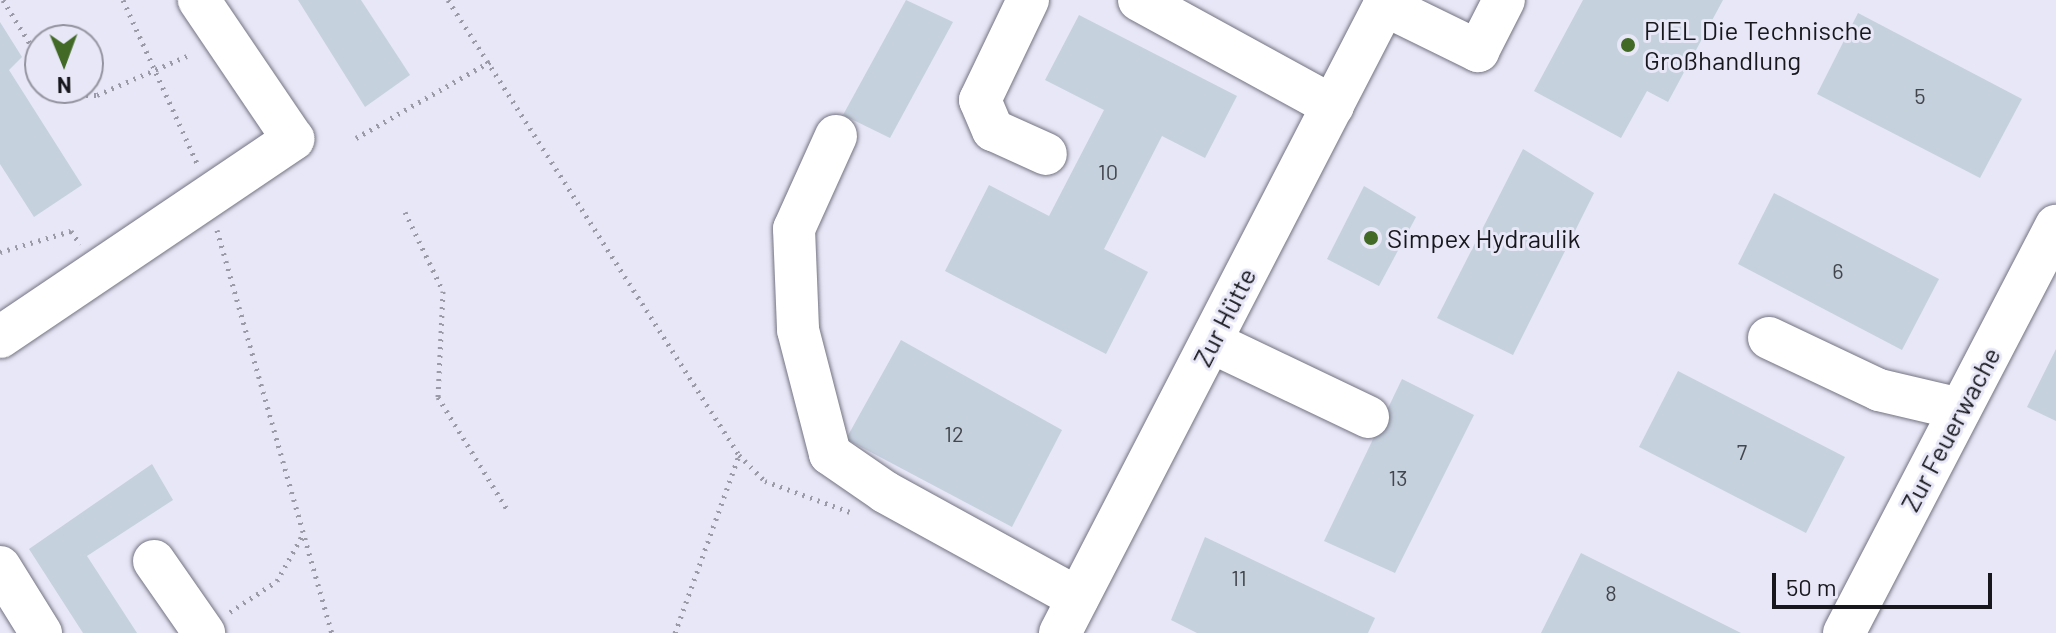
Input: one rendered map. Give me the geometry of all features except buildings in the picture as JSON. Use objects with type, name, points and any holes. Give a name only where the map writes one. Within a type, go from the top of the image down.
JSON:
[{"type":"street","points":[[0,337],[293,139],[199,0]]},
{"type":"street","points":[[1028,0],[980,100],[993,130],[1046,154]]},
{"type":"street","points":[[1139,0],[1333,106]]},
{"type":"street","points":[[1386,3],[1478,51],[1504,0]]},
{"type":"street","name":"Zur Hütte","points":[[1069,616],[1386,3]]},
{"type":"street","points":[[836,136],[794,229],[798,330],[830,454],[1069,616]]},
{"type":"street","name":"Zur Feuerwache","points":[[1844,633],[2056,226]]},
{"type":"street","points":[[1769,338],[1879,390],[1960,409]]},
{"type":"street","points":[[1211,342],[1368,417]]},
{"type":"street","points":[[154,561],[203,632]]},
{"type":"street","points":[[0,567],[41,633]]},
{"type":"path","points":[[3,0],[24,34]]},
{"type":"path","points":[[123,0],[189,133],[332,633]]},
{"type":"path","points":[[448,0],[491,61],[739,455],[765,481],[857,511]]},
{"type":"path","points":[[104,93],[159,73],[187,56]]},
{"type":"path","points":[[356,138],[491,61]]},
{"type":"path","points":[[405,212],[443,291],[438,397],[508,511]]},
{"type":"path","points":[[0,252],[71,231],[98,272]]},
{"type":"path","points":[[675,633],[739,455]]},
{"type":"path","points":[[203,632],[277,581],[304,533]]},
{"type":"place","name":"PIEL Die Technische Großhandlung","points":[[1628,45]]},
{"type":"place","name":"Simpex Hydraulik","points":[[1371,238]]}]
